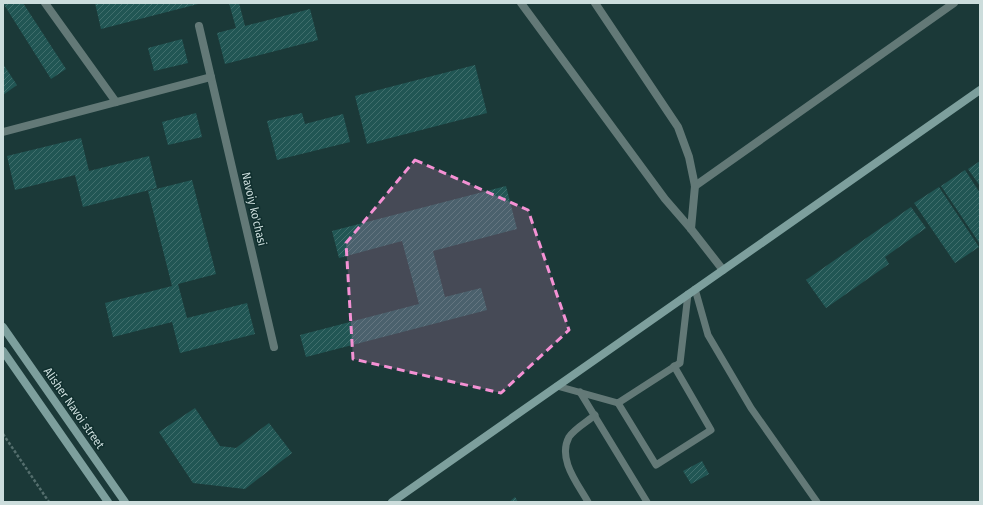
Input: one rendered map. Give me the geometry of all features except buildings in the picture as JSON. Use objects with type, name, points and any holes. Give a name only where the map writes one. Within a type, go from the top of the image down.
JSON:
[{"type":"street","points":[[45,3],[116,102]]},
{"type":"street","points":[[520,3],[665,198],[691,228],[723,270]]},
{"type":"street","points":[[595,3],[678,127],[689,157],[695,186],[691,228]]},
{"type":"street","points":[[695,186],[954,3]]},
{"type":"street","name":"Navoiy ko'chasi","points":[[199,26],[274,347]]},
{"type":"street","points":[[3,132],[211,77]]},
{"type":"street","points":[[392,502],[980,90]]},
{"type":"street","name":"Alisher Navoi street","points":[[3,327],[125,502]]},
{"type":"street","points":[[3,351],[108,502]]},
{"type":"lane","points":[[695,289],[708,335],[751,408],[817,502]]},
{"type":"lane","points":[[618,403],[680,363],[688,294]]},
{"type":"lane","points":[[558,386],[618,403],[656,466],[711,430],[674,366]]},
{"type":"lane","points":[[580,392],[647,502]]},
{"type":"lane","points":[[588,502],[569,468],[566,447],[569,436],[595,415]]},
{"type":"path","points":[[3,434],[49,502]]},
{"type":"highlighted area","points":[[415,160],[528,210],[569,330],[501,393],[353,359],[346,243]]}]
